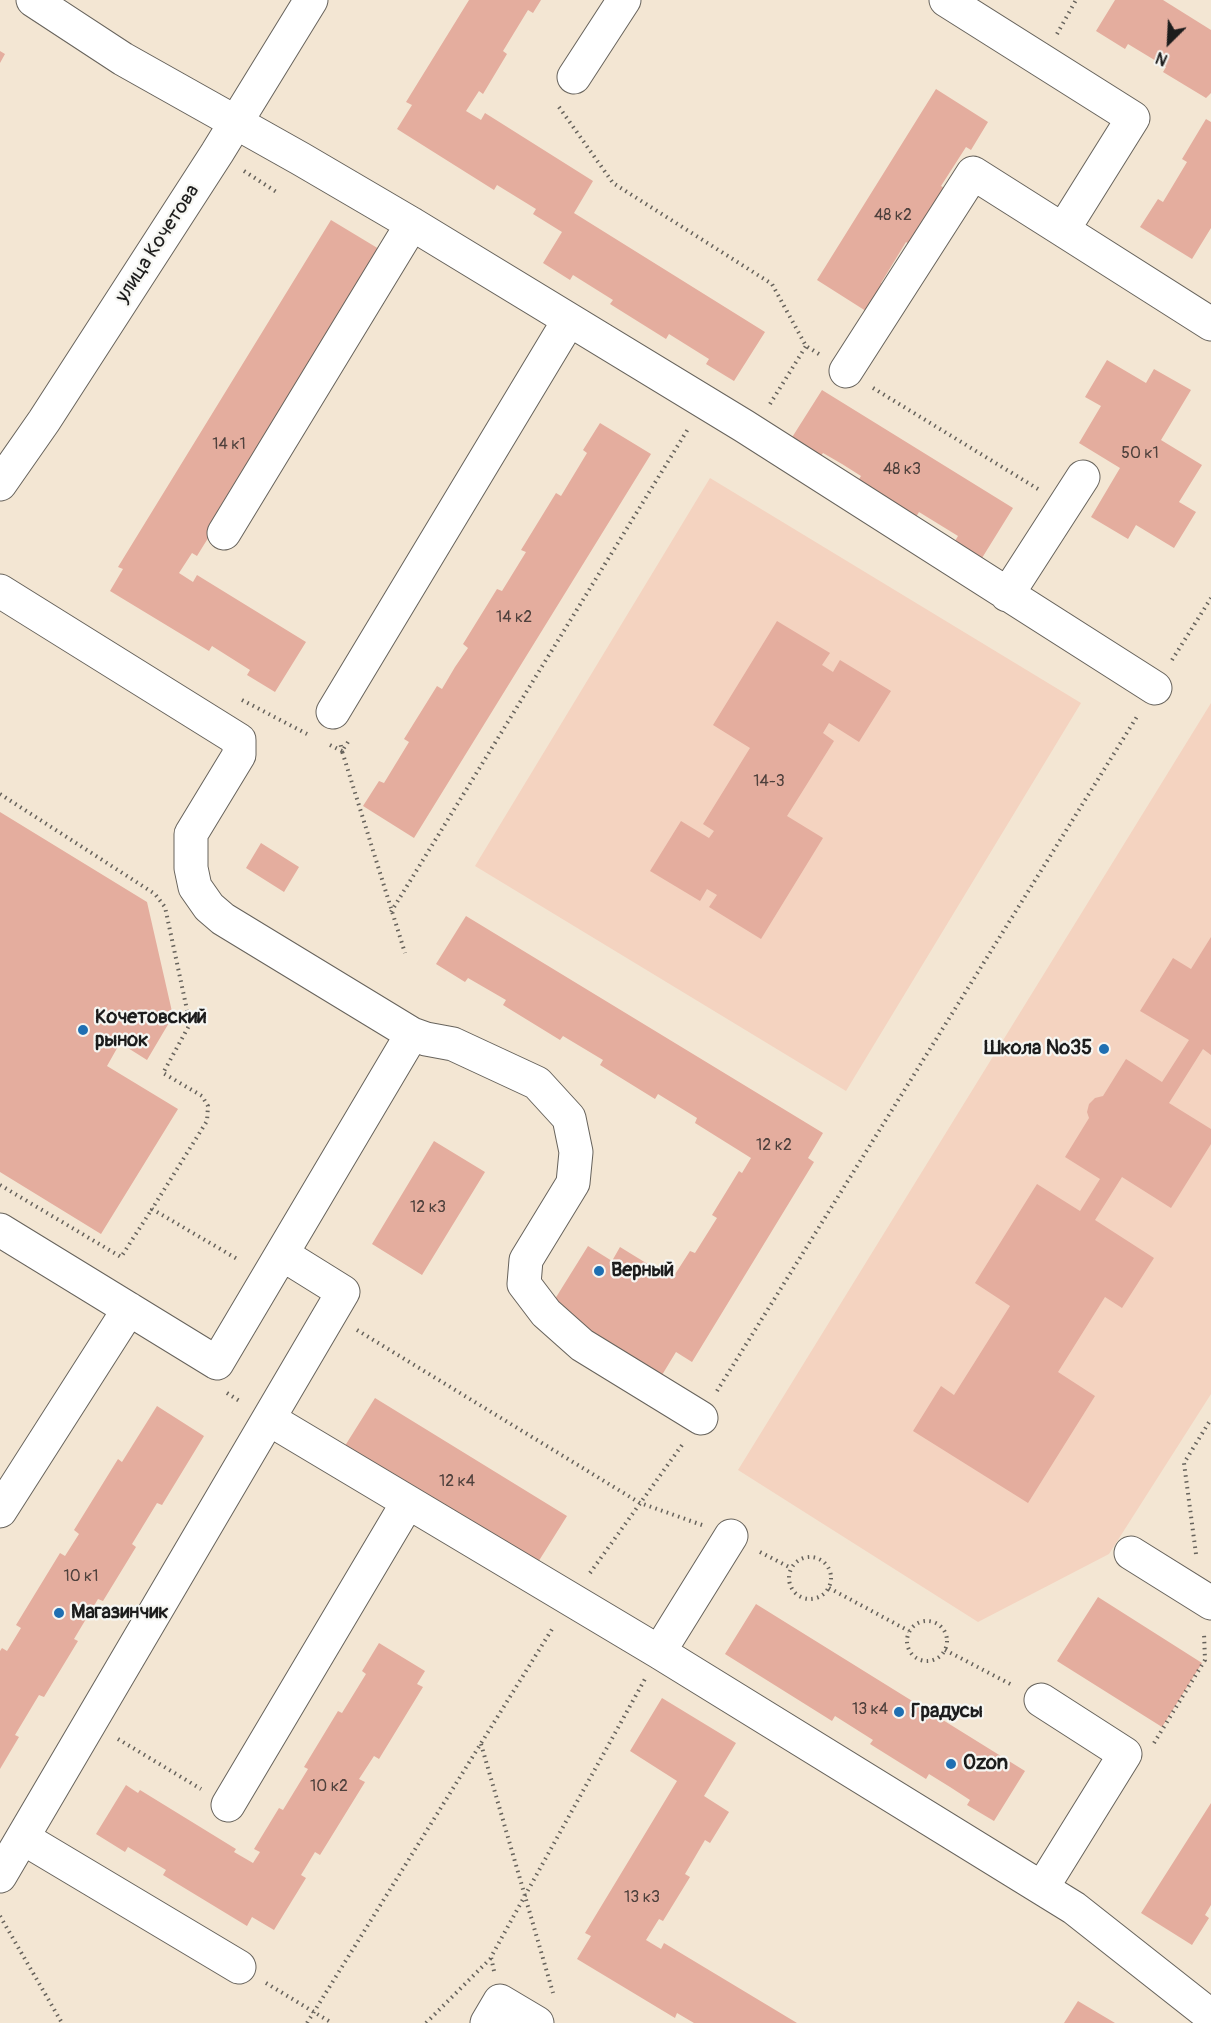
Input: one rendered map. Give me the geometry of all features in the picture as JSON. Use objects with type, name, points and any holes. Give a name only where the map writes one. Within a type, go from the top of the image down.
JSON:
[{"type":"main road","points":[[33,0],[123,59],[411,224],[753,432],[1155,688]]},
{"type":"main road","name":"улица Кочетова","points":[[0,484],[44,421],[236,123],[310,0]]},
{"type":"main road","points":[[574,77],[624,0]]},
{"type":"main road","points":[[946,0],[1133,118],[1063,230]]},
{"type":"main road","points":[[846,371],[973,173],[1211,324]]},
{"type":"main road","points":[[224,533],[411,224]]},
{"type":"main road","points":[[333,712],[569,320]]},
{"type":"main road","points":[[1007,595],[1083,477]]},
{"type":"main road","points":[[0,591],[239,740],[239,755],[191,834],[191,868],[195,887],[209,907],[223,919],[412,1034],[453,1044],[537,1083],[569,1118],[576,1152],[573,1183],[526,1260],[524,1284],[546,1313],[582,1345],[701,1418]]},
{"type":"main road","points":[[0,1230],[217,1363],[412,1034]]},
{"type":"main road","points":[[0,1876],[343,1292],[275,1266]]},
{"type":"main road","points":[[0,1511],[129,1308]]},
{"type":"main road","points":[[269,1419],[660,1652],[1074,1908],[1211,2015],[1206,2023]]},
{"type":"main road","points":[[228,1805],[408,1502]]},
{"type":"main road","points":[[660,1652],[731,1536]]},
{"type":"main road","points":[[1131,1553],[1206,1600]]},
{"type":"main road","points":[[1041,1701],[1125,1754],[1042,1888]]},
{"type":"main road","points":[[23,1838],[239,1967]]},
{"type":"main road","points":[[493,2012],[546,2012]]},
{"type":"path","points":[[574,77],[558,105],[613,183],[772,284],[806,346],[1064,506]]},
{"type":"path","points":[[753,432],[806,346]]},
{"type":"path","points":[[391,912],[692,423]]},
{"type":"path","points":[[307,2023],[570,1600],[701,1418],[1211,598]]},
{"type":"path","points":[[348,741],[342,751],[405,952]]},
{"type":"path","points":[[0,794],[155,894],[165,907],[190,1024],[163,1072],[202,1096],[208,1107],[207,1121],[121,1257],[0,1185]]},
{"type":"path","points":[[152,1209],[275,1266]]},
{"type":"path","points":[[331,1314],[640,1503],[731,1536]]},
{"type":"path","points":[[220,1389],[269,1419]]},
{"type":"path","points":[[1125,1754],[1141,1763],[1205,1660],[1206,1600],[1184,1463],[1211,1419]]},
{"type":"path","points":[[806,1556],[816,1557],[830,1569],[832,1578],[829,1588],[823,1595],[814,1599],[805,1599],[796,1594],[790,1586],[791,1568],[806,1556]]},
{"type":"path","points":[[829,1588],[909,1631]]},
{"type":"path","points":[[933,1621],[946,1633],[945,1650],[931,1661],[914,1656],[907,1640],[909,1631],[915,1624],[933,1621]]},
{"type":"path","points":[[945,1650],[1041,1701]]},
{"type":"path","points":[[426,2023],[491,1957],[660,1652]]},
{"type":"path","points":[[90,1723],[228,1805]]},
{"type":"path","points":[[481,1744],[525,1896],[546,2012]]},
{"type":"path","points":[[0,1916],[62,2023]]},
{"type":"path","points":[[491,1957],[493,2012]]},
{"type":"path","points":[[239,1967],[332,2023]]},
{"type":"shaded area","points":[[710,478],[1081,703],[846,1091],[475,866]]},
{"type":"shaded area","name":"Школа №35","points":[[1211,703],[1211,1394],[1109,1554],[978,1622],[738,1470]]},
{"type":"building","points":[[469,0],[541,0],[533,13],[528,10],[503,51],[507,54],[483,94],[479,91],[466,111],[481,120],[485,113],[593,181],[574,213],[765,332],[734,381],[706,364],[709,359],[669,334],[666,339],[610,304],[613,300],[573,275],[570,280],[543,263],[562,232],[533,214],[536,209],[497,185],[494,190],[397,129],[412,105],[406,102]]},
{"type":"building","points":[[1115,0],[1163,0],[1211,30],[1211,93],[1206,98],[1163,72],[1166,67],[1128,44],[1125,49],[1096,31]]},
{"type":"building","points":[[0,51],[5,54],[0,63]]},
{"type":"building","points":[[936,89],[988,122],[971,150],[966,147],[941,186],[946,189],[911,245],[906,242],[881,283],[886,286],[869,313],[817,280]]},
{"type":"building","points":[[1206,119],[1211,122],[1211,228],[1192,259],[1140,227],[1158,199],[1163,202],[1187,162],[1182,159]]},
{"type":"building","points":[[331,220],[384,252],[276,415],[281,418],[247,474],[242,471],[218,510],[223,514],[197,556],[192,553],[179,573],[193,582],[197,575],[306,642],[275,692],[247,675],[250,670],[212,646],[209,651],[110,591],[123,569],[118,567]]},
{"type":"building","points":[[1107,360],[1146,383],[1154,369],[1191,390],[1161,440],[1202,465],[1179,502],[1196,512],[1174,548],[1136,525],[1128,539],[1091,517],[1120,468],[1079,443],[1101,406],[1085,397]]},
{"type":"building","points":[[822,390],[1013,508],[982,558],[955,541],[958,536],[919,512],[916,517],[858,481],[861,476],[842,464],[823,453],[820,457],[791,439]]},
{"type":"building","points":[[600,423],[651,454],[414,838],[363,806],[379,781],[384,783],[409,742],[404,739],[437,686],[442,689],[468,648],[463,644],[497,589],[502,591],[526,552],[521,550],[556,493],[561,496],[587,453],[583,450]]},
{"type":"building","points":[[777,621],[830,653],[822,665],[833,672],[840,660],[891,691],[859,742],[829,723],[823,733],[834,741],[787,816],[823,838],[761,939],[709,907],[717,895],[707,889],[700,901],[650,871],[681,821],[709,838],[714,831],[703,824],[750,748],[713,725]]},
{"type":"building","name":"Кочетовский рынок","points":[[0,812],[147,902],[173,1016],[147,1060],[120,1043],[107,1066],[178,1109],[101,1234],[0,1172]]},
{"type":"building","points":[[261,843],[299,867],[284,892],[246,868]]},
{"type":"building","points":[[466,916],[823,1133],[808,1158],[814,1162],[692,1362],[676,1352],[662,1375],[550,1307],[588,1246],[612,1261],[620,1247],[672,1279],[690,1251],[695,1253],[717,1218],[712,1215],[739,1171],[742,1173],[751,1158],[695,1123],[697,1118],[658,1094],[655,1099],[600,1065],[603,1060],[563,1036],[560,1040],[503,1005],[506,1000],[468,978],[465,982],[436,964]]},
{"type":"building","points":[[1211,937],[1211,1055],[1203,1049],[1169,1103],[1211,1129],[1211,1144],[1171,1208],[1122,1177],[1095,1220],[1154,1258],[1122,1308],[1105,1297],[1058,1372],[1095,1396],[1028,1503],[913,1431],[941,1386],[954,1395],[1010,1306],[975,1283],[1037,1184],[1080,1211],[1100,1179],[1065,1157],[1089,1118],[1087,1112],[1089,1104],[1095,1098],[1103,1096],[1126,1059],[1162,1082],[1189,1040],[1140,1011],[1173,958],[1191,969]]},
{"type":"building","points":[[434,1141],[485,1172],[422,1275],[372,1244]]},
{"type":"building","points":[[375,1398],[567,1516],[535,1567],[343,1449]]},
{"type":"building","points":[[157,1406],[204,1436],[162,1505],[157,1503],[132,1544],[136,1547],[103,1601],[98,1599],[74,1639],[78,1641],[44,1697],[39,1695],[15,1735],[19,1737],[0,1769],[0,1651],[2,1648],[7,1651],[21,1628],[16,1625],[60,1553],[65,1556],[79,1534],[74,1530],[118,1459],[122,1462]]},
{"type":"building","points":[[1098,1597],[1202,1663],[1162,1727],[1057,1661]]},
{"type":"building","points":[[756,1604],[1025,1771],[994,1821],[967,1805],[970,1800],[950,1787],[929,1774],[926,1779],[870,1744],[873,1740],[835,1716],[832,1721],[725,1654]]},
{"type":"building","points":[[379,1643],[425,1671],[417,1684],[423,1687],[379,1759],[374,1756],[359,1779],[365,1782],[320,1855],[315,1852],[301,1875],[306,1878],[274,1930],[252,1917],[247,1926],[163,1875],[166,1870],[128,1847],[125,1852],[96,1834],[126,1785],[138,1793],[140,1790],[236,1849],[234,1852],[253,1863],[260,1852],[254,1849],[279,1808],[283,1810],[308,1769],[304,1767],[338,1711],[342,1713],[366,1674],[362,1671]]},
{"type":"building","points":[[662,1698],[736,1743],[704,1796],[729,1812],[710,1843],[705,1840],[685,1874],[690,1877],[663,1921],[659,1919],[646,1940],[661,1949],[664,1943],[797,2023],[694,2023],[677,2013],[675,2018],[577,1959],[591,1936],[585,1933],[677,1781],[630,1751]]},
{"type":"building","points":[[1211,1803],[1211,1905],[1205,1915],[1209,1918],[1192,1945],[1141,1913]]},
{"type":"building","points":[[1078,2001],[1115,2023],[1064,2023]]},
{"type":"place","name":"Кочетовский рынок","points":[[83,1030]]},
{"type":"place","name":"Школа №35","points":[[1104,1049]]},
{"type":"place","name":"Верный","points":[[599,1271]]},
{"type":"place","name":"Магазинчик","points":[[59,1613]]},
{"type":"place","name":"Градусы","points":[[899,1712]]},
{"type":"place","name":"Ozon","points":[[951,1764]]}]
